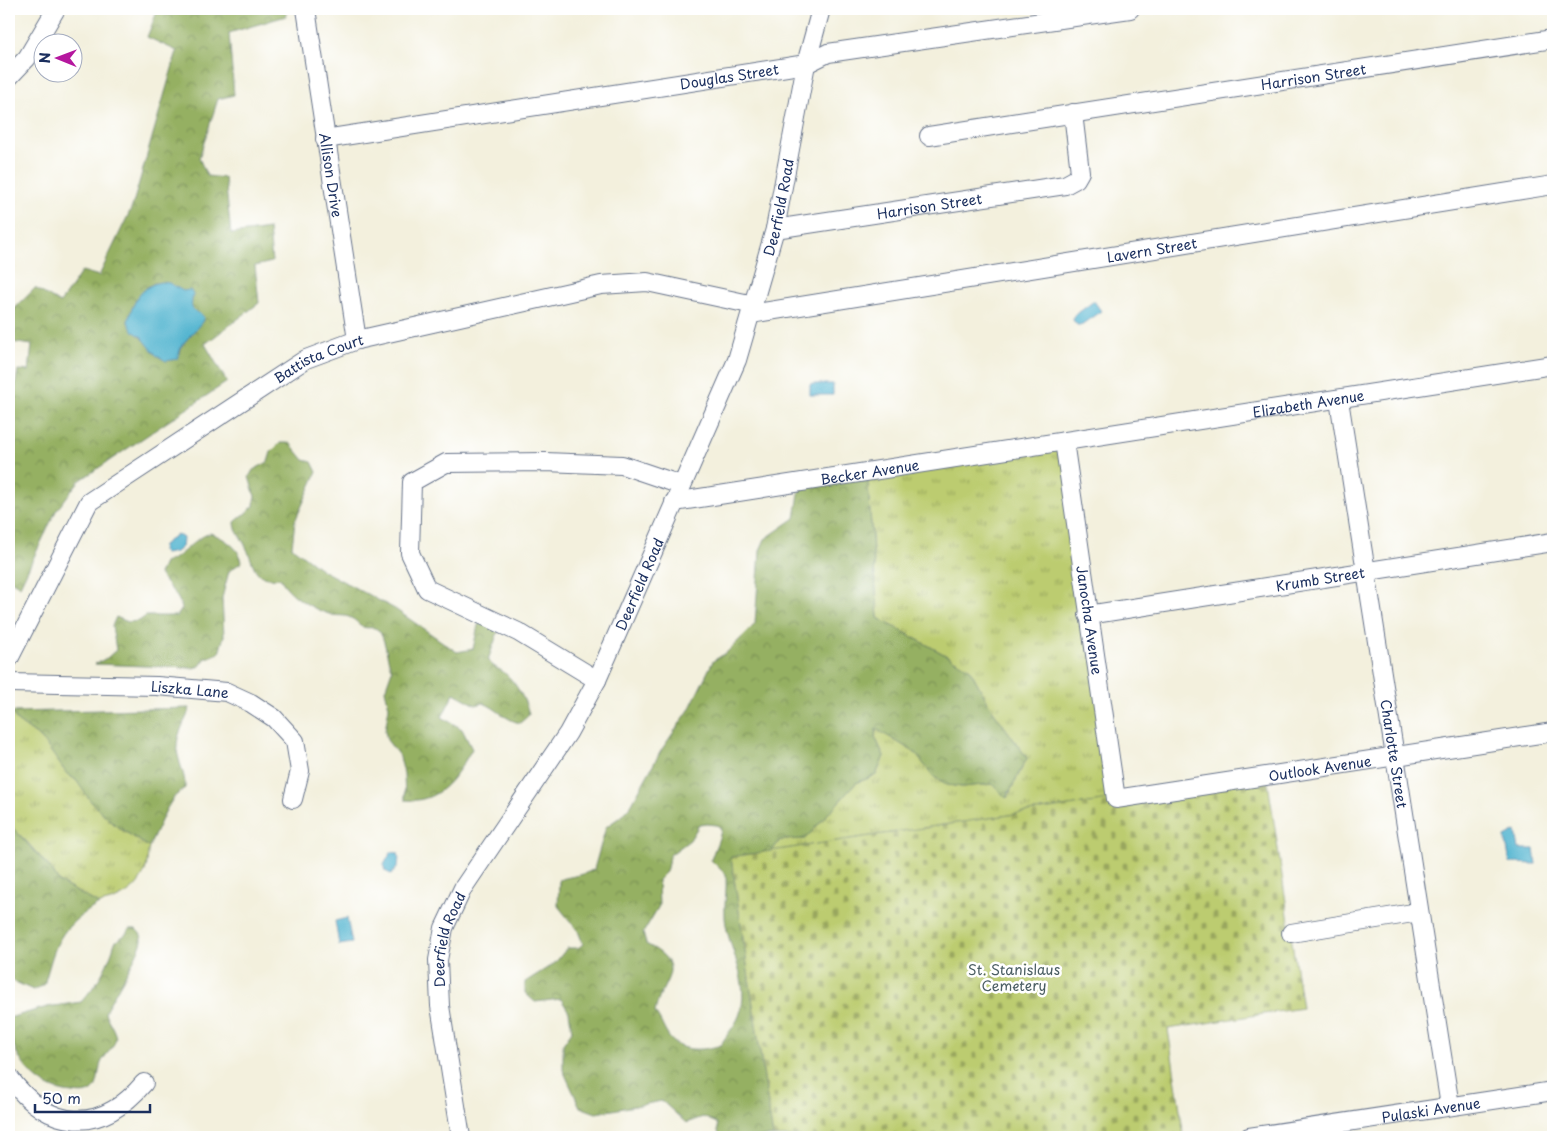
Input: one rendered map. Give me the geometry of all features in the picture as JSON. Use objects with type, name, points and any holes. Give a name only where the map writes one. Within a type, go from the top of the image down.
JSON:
[{"type":"street","points":[[9,77],[27,58],[56,9]]},
{"type":"street","name":"Allison Drive","points":[[306,9],[357,340]]},
{"type":"street","name":"Deerfield Road","points":[[461,1137],[440,1006],[438,960],[444,928],[463,888],[568,733],[597,680],[737,360],[775,229],[806,64],[821,9]]},
{"type":"street","name":"Douglas Street","points":[[325,139],[806,64],[828,53],[1130,9]]},
{"type":"street","name":"Harrison Street","points":[[929,136],[1553,39]]},
{"type":"street","name":"Harrison Street","points":[[775,229],[1065,185],[1076,179],[1080,172],[1073,113]]},
{"type":"street","name":"Lavern Street","points":[[753,309],[1553,185]]},
{"type":"street","name":"Battista Court","points":[[9,659],[89,502],[306,360],[357,340],[601,285],[647,282],[753,309]]},
{"type":"street","name":"Elizabeth Avenue","points":[[1064,441],[1339,400],[1553,365]]},
{"type":"street","name":"Charlotte Street","points":[[1339,400],[1450,1106]]},
{"type":"street","name":"Becker Avenue","points":[[674,502],[1064,441]]},
{"type":"street","name":"Janocha Avenue","points":[[1064,441],[1116,799]]},
{"type":"street","points":[[597,680],[518,632],[426,589],[410,553],[412,482],[446,463],[545,462],[622,465],[681,485]]},
{"type":"street","name":"Krumb Street","points":[[1088,615],[1553,542]]},
{"type":"street","name":"Liszka Lane","points":[[9,683],[156,686],[227,692],[251,702],[274,718],[295,742],[300,771],[292,799]]},
{"type":"street","name":"Outlook Avenue","points":[[1116,799],[1553,732]]},
{"type":"street","points":[[1291,933],[1420,912]]},
{"type":"street","points":[[9,1077],[19,1091],[39,1108],[64,1119],[87,1120],[109,1113],[130,1099],[144,1083]]},
{"type":"street","name":"Pulaski Avenue","points":[[1249,1137],[1553,1090]]},
{"type":"green space","points":[[158,9],[287,9],[286,16],[229,33],[234,95],[218,99],[199,158],[207,176],[225,178],[231,234],[269,229],[272,262],[255,266],[259,303],[205,344],[227,382],[79,481],[56,511],[20,586],[9,579],[9,388],[15,388],[18,370],[29,371],[32,345],[11,342],[14,309],[35,288],[60,303],[82,271],[99,276],[132,207],[177,51],[147,37]],"holes":[[[154,283],[174,287],[183,293],[193,311],[199,313],[196,329],[182,345],[180,353],[156,355],[128,322],[134,304],[140,295]]]},
{"type":"green space","points":[[1064,441],[1116,799],[772,851],[780,840],[805,839],[856,783],[876,775],[884,756],[875,737],[876,728],[914,752],[924,764],[948,785],[962,787],[993,784],[1007,798],[1027,758],[991,708],[969,668],[878,618],[867,472]]},
{"type":"green space","points":[[280,443],[290,443],[304,460],[312,462],[317,472],[295,521],[292,547],[322,570],[395,609],[457,652],[473,649],[478,625],[484,620],[498,632],[488,660],[514,682],[529,715],[520,723],[505,717],[488,705],[483,703],[476,705],[454,693],[442,717],[462,729],[472,749],[460,769],[446,786],[428,797],[417,800],[405,800],[404,774],[400,757],[387,740],[385,731],[389,707],[385,690],[392,670],[381,634],[375,628],[363,627],[348,617],[331,615],[315,608],[294,595],[280,578],[260,575],[256,571],[236,529],[235,522],[254,506],[255,496],[249,477],[253,470],[268,462],[271,452]]},
{"type":"green space","points":[[867,472],[878,618],[969,668],[991,708],[1027,758],[1006,798],[993,784],[962,787],[948,785],[934,777],[914,752],[876,729],[875,737],[884,756],[876,775],[856,783],[805,839],[780,840],[772,851],[731,857],[773,1137],[719,1137],[717,1123],[703,1117],[686,1123],[662,1101],[596,1113],[580,1107],[563,1070],[563,1044],[572,1031],[569,1012],[561,999],[535,1002],[525,993],[525,982],[555,963],[567,948],[578,948],[583,944],[578,931],[558,906],[559,880],[594,869],[606,827],[620,817],[631,805],[662,749],[689,710],[713,661],[726,653],[755,624],[760,550],[765,539],[795,518],[801,482]],"holes":[[[699,825],[717,825],[721,829],[711,860],[726,875],[725,918],[741,979],[743,991],[742,1004],[737,1020],[721,1045],[691,1049],[678,1045],[672,1040],[655,1013],[669,975],[670,967],[660,952],[646,944],[643,933],[659,906],[658,880],[666,872],[670,855],[690,840]]]},
{"type":"green space","points":[[210,533],[230,544],[238,552],[242,562],[229,571],[222,598],[224,636],[219,653],[205,659],[200,666],[193,668],[95,664],[107,658],[116,650],[112,626],[116,617],[128,622],[139,621],[146,616],[177,616],[182,609],[180,604],[176,595],[159,574],[164,563]]},
{"type":"green space","points":[[190,708],[177,743],[185,788],[174,797],[166,810],[149,847],[115,825],[92,803],[76,780],[67,774],[42,739],[17,721],[12,712]]},
{"type":"green space","points":[[9,712],[12,712],[17,721],[42,739],[67,774],[76,780],[115,825],[149,847],[147,865],[142,878],[126,894],[99,904],[59,882],[51,869],[26,841],[13,828],[9,827]]},
{"type":"green space","name":"St. Stanislaus Cemetery","points":[[1267,776],[1302,1008],[1168,1029],[1184,1137],[773,1137],[731,857]]},
{"type":"green space","points":[[9,827],[13,828],[51,869],[59,882],[99,904],[85,913],[67,929],[56,947],[44,985],[33,990],[13,981],[9,969]]},
{"type":"green space","points":[[129,929],[136,929],[139,932],[142,938],[141,944],[105,1013],[116,1037],[101,1063],[96,1086],[90,1092],[81,1094],[58,1090],[46,1085],[26,1068],[19,1057],[13,1044],[9,1018],[47,1007],[81,1002],[102,974],[115,942],[126,934]]},
{"type":"water","points":[[161,282],[169,283],[183,291],[190,290],[193,294],[192,308],[204,317],[202,322],[182,345],[177,359],[166,361],[156,355],[142,337],[133,331],[128,322],[138,296],[148,287]]},
{"type":"water","points":[[1094,301],[1101,311],[1081,325],[1077,325],[1073,320],[1074,316]]},
{"type":"water","points":[[810,384],[833,384],[833,395],[810,395]]},
{"type":"water","points":[[177,534],[183,538],[182,547],[176,552],[165,554],[162,551],[163,545]]},
{"type":"water","points":[[1516,831],[1519,849],[1534,849],[1536,864],[1510,863],[1505,837]]},
{"type":"water","points":[[391,852],[398,853],[399,859],[397,868],[391,874],[385,871],[384,865]]},
{"type":"water","points":[[347,918],[352,943],[339,945],[335,921]]}]
